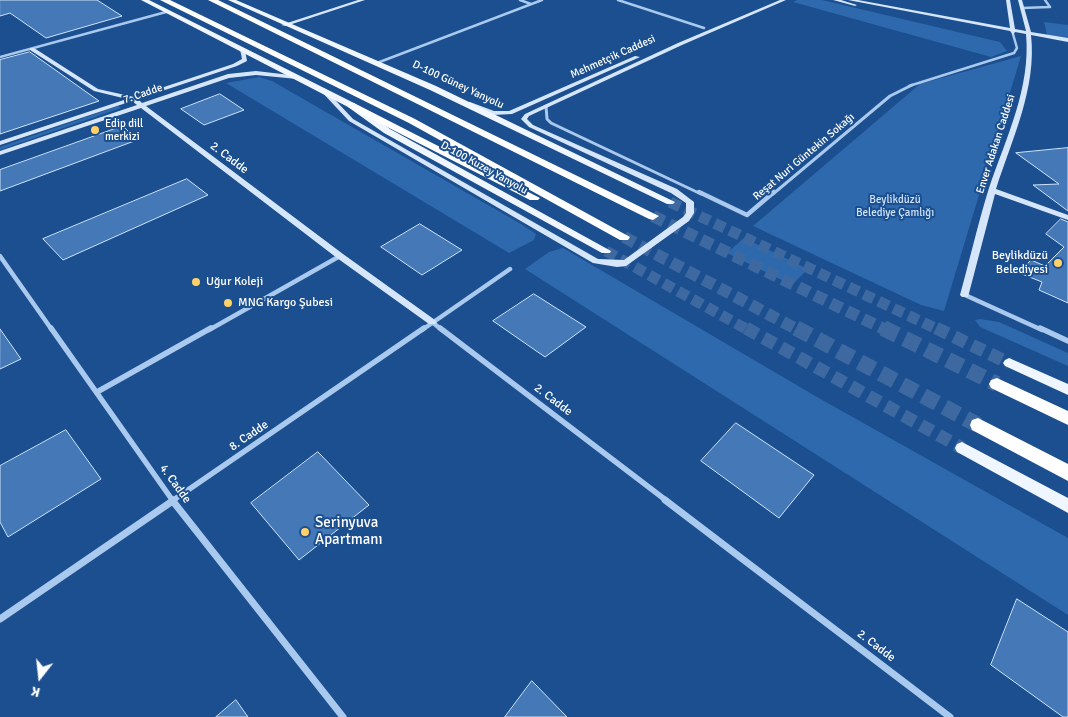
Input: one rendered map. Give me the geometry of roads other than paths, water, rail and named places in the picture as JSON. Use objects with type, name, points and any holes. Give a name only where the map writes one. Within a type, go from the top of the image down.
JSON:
[{"type":"highway","points":[[164,0],[412,122],[624,237]]},
{"type":"highway","points":[[212,0],[653,216]]},
{"type":"highway","points":[[284,24],[533,147],[558,163],[566,173]]},
{"type":"highway","points":[[351,105],[542,202],[593,221]]},
{"type":"highway","points":[[997,384],[1068,418]]},
{"type":"highway","points":[[978,425],[1068,473]]},
{"type":"main road","points":[[144,0],[322,89]]},
{"type":"main road","name":"D-100 Güney Yanyolu","points":[[231,0],[284,24],[314,34],[464,102],[670,202]]},
{"type":"main road","points":[[284,24],[363,0]]},
{"type":"main road","name":"Mehmetçik Caddesi","points":[[464,102],[493,113],[510,113],[768,0]]},
{"type":"main road","name":"Mehmetçik Caddesi","points":[[322,89],[351,120],[596,261],[618,264],[626,263],[690,213],[690,202],[674,191],[525,122],[527,115],[712,30],[784,0]]},
{"type":"main road","points":[[835,0],[897,14],[1068,40]]},
{"type":"main road","points":[[850,0],[1013,32]]},
{"type":"main road","points":[[1008,0],[1013,32]]},
{"type":"main road","name":"Enver Adakan Caddesi","points":[[965,295],[992,190],[1027,84],[1031,34],[1020,0]]},
{"type":"main road","points":[[704,28],[712,30]]},
{"type":"main road","points":[[32,49],[96,90],[132,98]]},
{"type":"main road","name":"7. Cadde","points":[[0,144],[241,62],[246,57],[242,50]]},
{"type":"main road","name":"7. Cadde","points":[[0,153],[228,76],[256,74],[296,77]]},
{"type":"main road","name":"D-100 Kuzey Yanyolu","points":[[322,89],[351,105],[373,122],[403,140],[606,251]]},
{"type":"main road","name":"2. Cadde","points":[[132,98],[340,256],[432,322]]},
{"type":"main road","points":[[992,190],[1068,218]]},
{"type":"main road","points":[[1009,363],[1068,390]]},
{"type":"main road","points":[[962,448],[1068,506]]},
{"type":"street","points":[[520,0],[532,4]]},
{"type":"street","points":[[378,63],[542,0]]},
{"type":"street","points":[[618,0],[704,28]]},
{"type":"street","points":[[1022,8],[1050,7],[1045,0]]},
{"type":"street","points":[[0,58],[166,12]]},
{"type":"street","name":"Reşat Nuri Güntekin Sokağı","points":[[546,106],[547,119],[550,123],[747,215],[890,96],[913,84],[1014,53],[1017,48],[1013,32]]},
{"type":"street","name":"4. Cadde","points":[[0,256],[172,501],[343,717]]},
{"type":"street","points":[[97,392],[340,256]]},
{"type":"street","name":"8. Cadde","points":[[0,619],[510,269]]},
{"type":"street","points":[[965,295],[1068,341]]},
{"type":"street","name":"2. Cadde","points":[[432,322],[950,717]]},
{"type":"tunnel","points":[[670,202],[939,330]]},
{"type":"tunnel","points":[[653,216],[886,330]]},
{"type":"tunnel","points":[[624,237],[798,330]]},
{"type":"tunnel","points":[[606,251],[748,330]]},
{"type":"tunnel","points":[[746,328],[962,448]]},
{"type":"tunnel","points":[[796,328],[978,425]]},
{"type":"tunnel","points":[[883,328],[997,384]]},
{"type":"tunnel","points":[[936,328],[1009,363]]},
{"type":"place","name":"Edip dill merkizi","points":[[95,130]]},
{"type":"place","name":"Beylikdüzü Belediyesi","points":[[1058,263]]},
{"type":"place","name":"Uğur Koleji","points":[[196,282]]},
{"type":"place","name":"MNG Kargo Şubesi","points":[[228,303]]},
{"type":"place","name":"Serinyuva Apartmanı","points":[[305,532]]},
{"type":"park label","name":"Beylikdüzü Belediye Çamlığı","points":[[895,206]]}]
